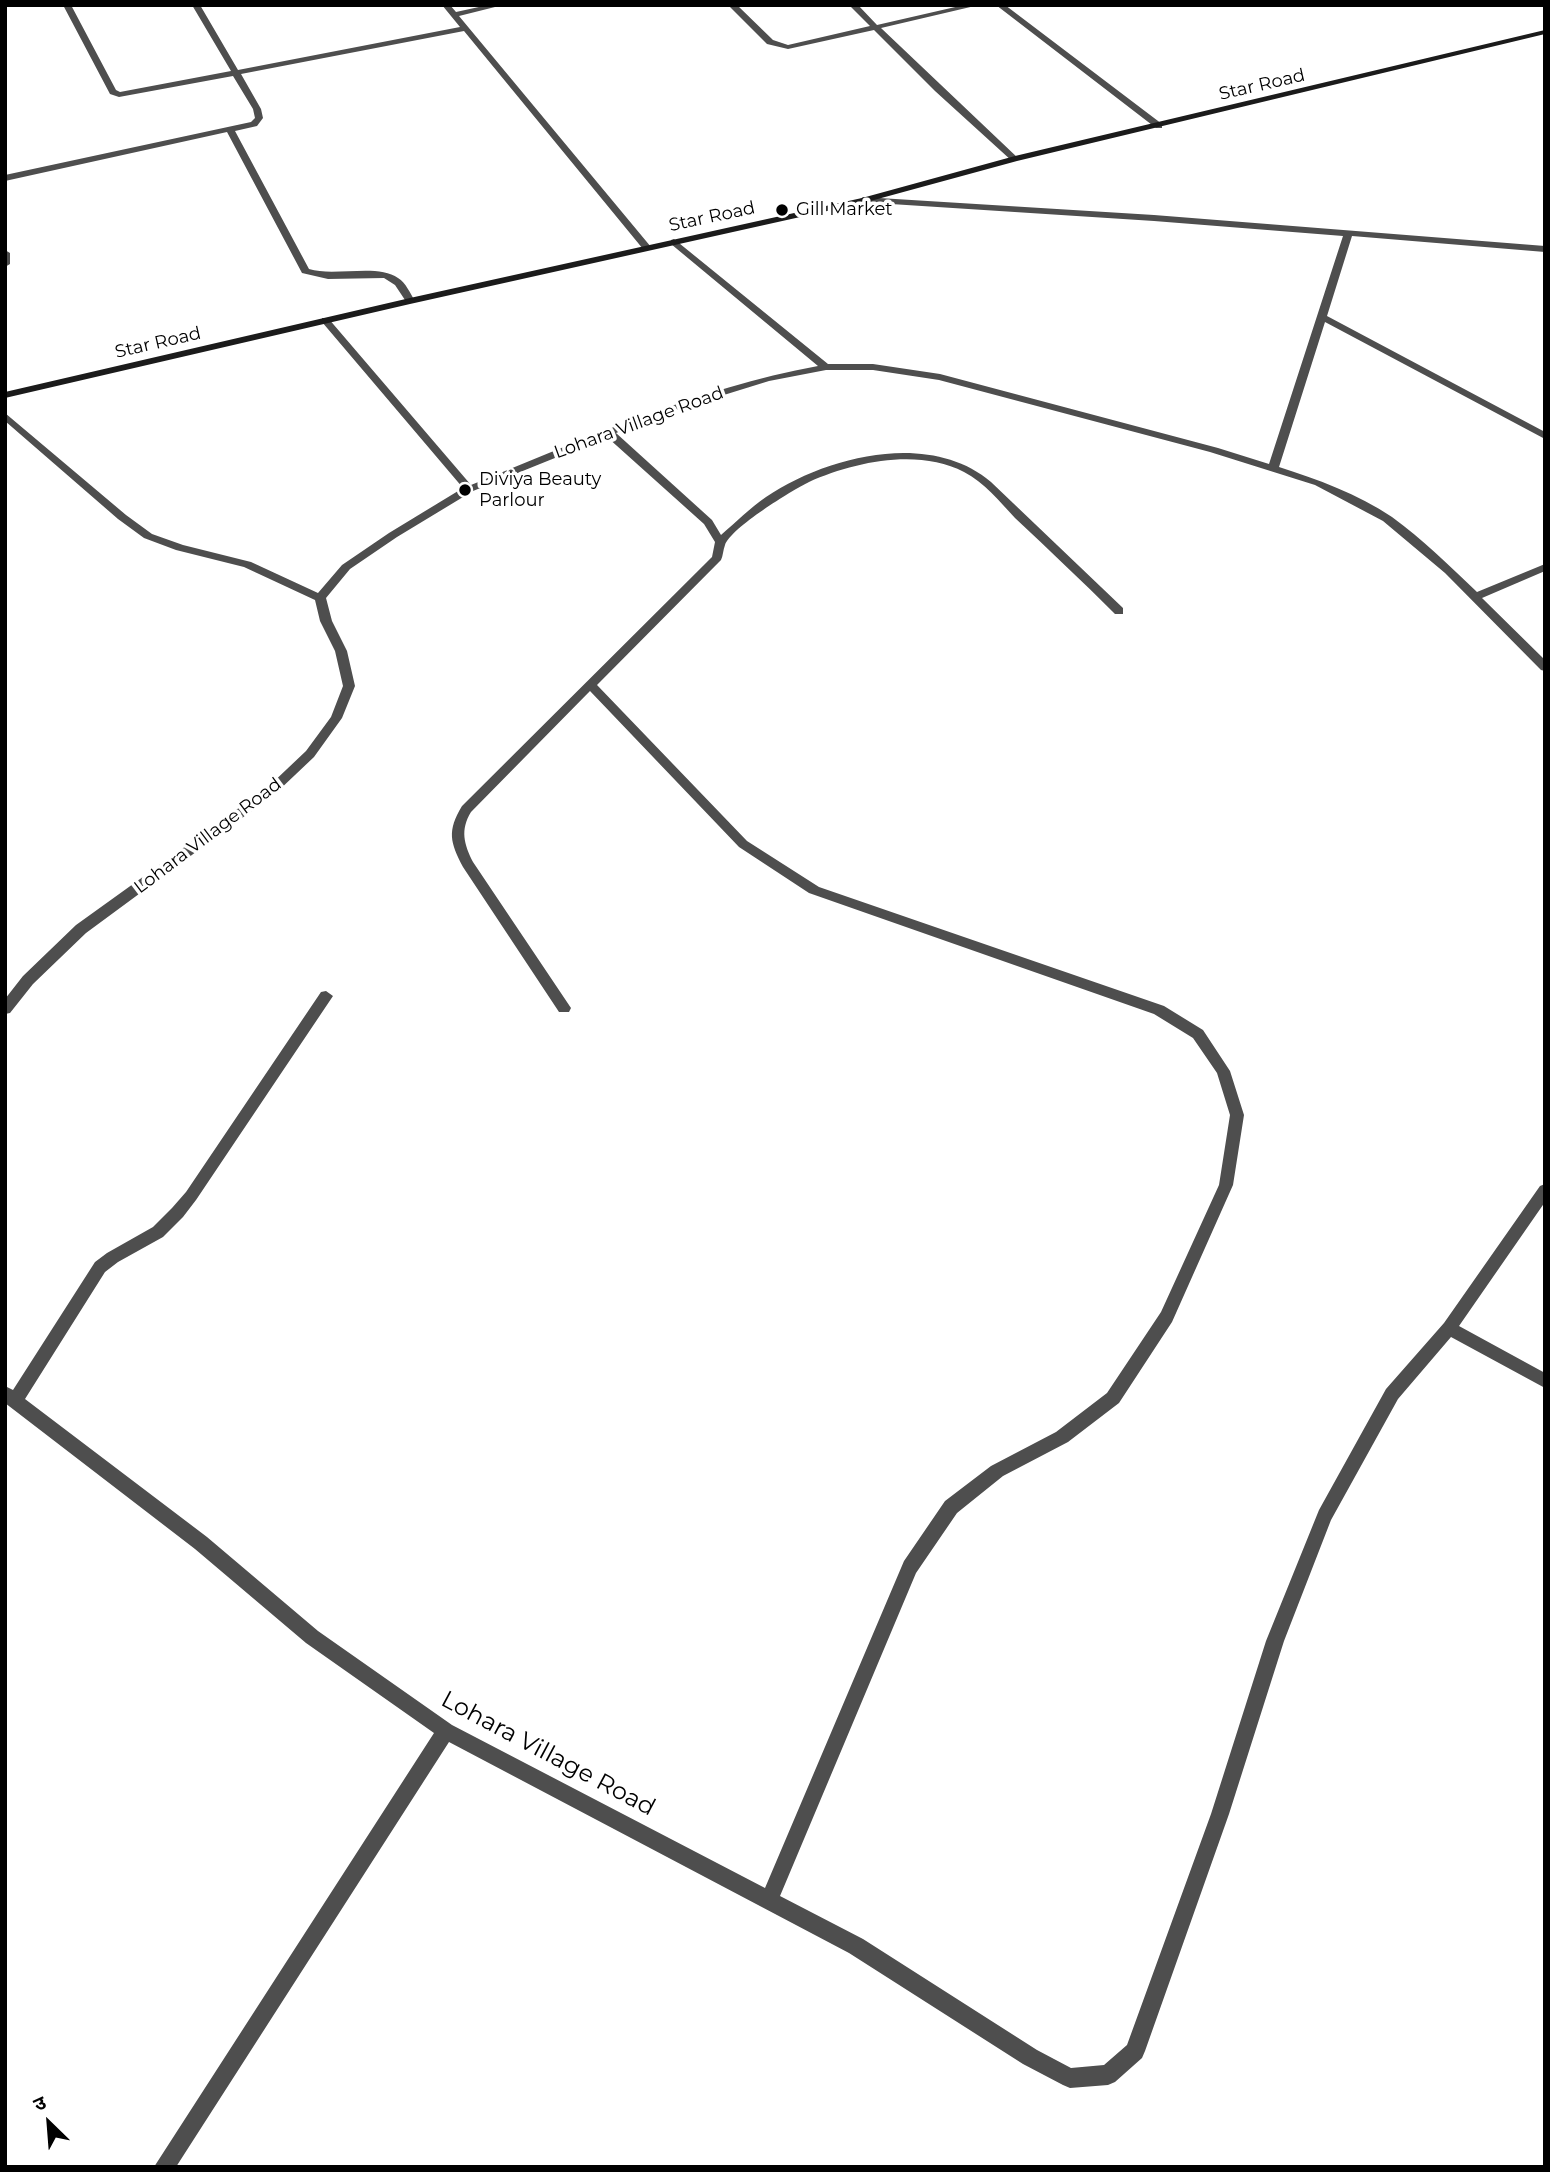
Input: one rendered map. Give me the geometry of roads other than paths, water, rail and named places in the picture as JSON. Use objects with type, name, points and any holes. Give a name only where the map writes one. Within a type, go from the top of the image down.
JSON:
[{"type":"street","points":[[67,5],[113,92],[120,95],[464,29]]},
{"type":"street","points":[[5,178],[254,124],[259,118],[257,109],[196,5]]},
{"type":"street","points":[[446,5],[646,247]]},
{"type":"street","points":[[454,15],[499,5]]},
{"type":"street","points":[[732,5],[770,42],[778,46],[799,45],[975,5]]},
{"type":"street","points":[[853,5],[1015,159]]},
{"type":"street","points":[[1000,5],[1159,126]]},
{"type":"street","name":"Star Road","points":[[5,395],[646,247],[863,200],[1015,159],[1545,32]]},
{"type":"street","points":[[230,131],[305,271],[317,276],[391,277],[399,283],[410,301]]},
{"type":"street","points":[[863,200],[1154,218],[1545,249]]},
{"type":"street","points":[[1273,469],[1348,234]]},
{"type":"street","points":[[674,242],[827,367]]},
{"type":"street","points":[[5,253],[5,264]]},
{"type":"street","points":[[1321,317],[1545,436]]},
{"type":"street","points":[[325,320],[469,489]]},
{"type":"street","name":"Lohara Village Road","points":[[5,1009],[27,980],[81,929],[272,790],[310,754],[336,719],[349,685],[341,651],[326,621],[320,597],[346,567],[393,534],[469,489],[665,410],[767,378],[827,367],[873,367],[940,376],[1214,450],[1319,483],[1387,519],[1449,571],[1545,667]]},
{"type":"street","points":[[5,416],[122,517],[148,536],[180,548],[247,564],[320,597]]},
{"type":"street","points":[[608,432],[708,522],[720,542]]},
{"type":"street","points":[[564,1008],[467,864],[457,844],[456,825],[466,809],[592,686],[717,558],[720,542],[770,500],[808,479],[846,466],[888,459],[936,458],[967,469],[991,488],[1119,611]]},
{"type":"street","points":[[1475,597],[1545,567]]},
{"type":"street","points":[[592,686],[743,844],[814,890],[1159,1010],[1198,1034],[1223,1071],[1237,1115],[1226,1185],[1167,1317],[1113,1398],[1062,1437],[997,1471],[951,1507],[910,1567],[769,1900]]},
{"type":"street","points":[[11,1397],[100,1267],[115,1254],[153,1235],[172,1219],[191,1196],[326,996]]},
{"type":"street","name":"Lohara Village Road","points":[[11,1397],[201,1543],[312,1637],[446,1731],[856,1946],[1030,2057],[1070,2078],[1108,2076],[1135,2051],[1220,1814],[1275,1642],[1325,1516],[1392,1394],[1449,1328],[1545,1190]]},
{"type":"street","points":[[1449,1328],[1545,1381]]},
{"type":"street","points":[[164,2167],[446,1731]]},
{"type":"place","name":"Gill Market","points":[[782,210]]},
{"type":"place","name":"Diviya Beauty Parlour","points":[[465,490]]}]
